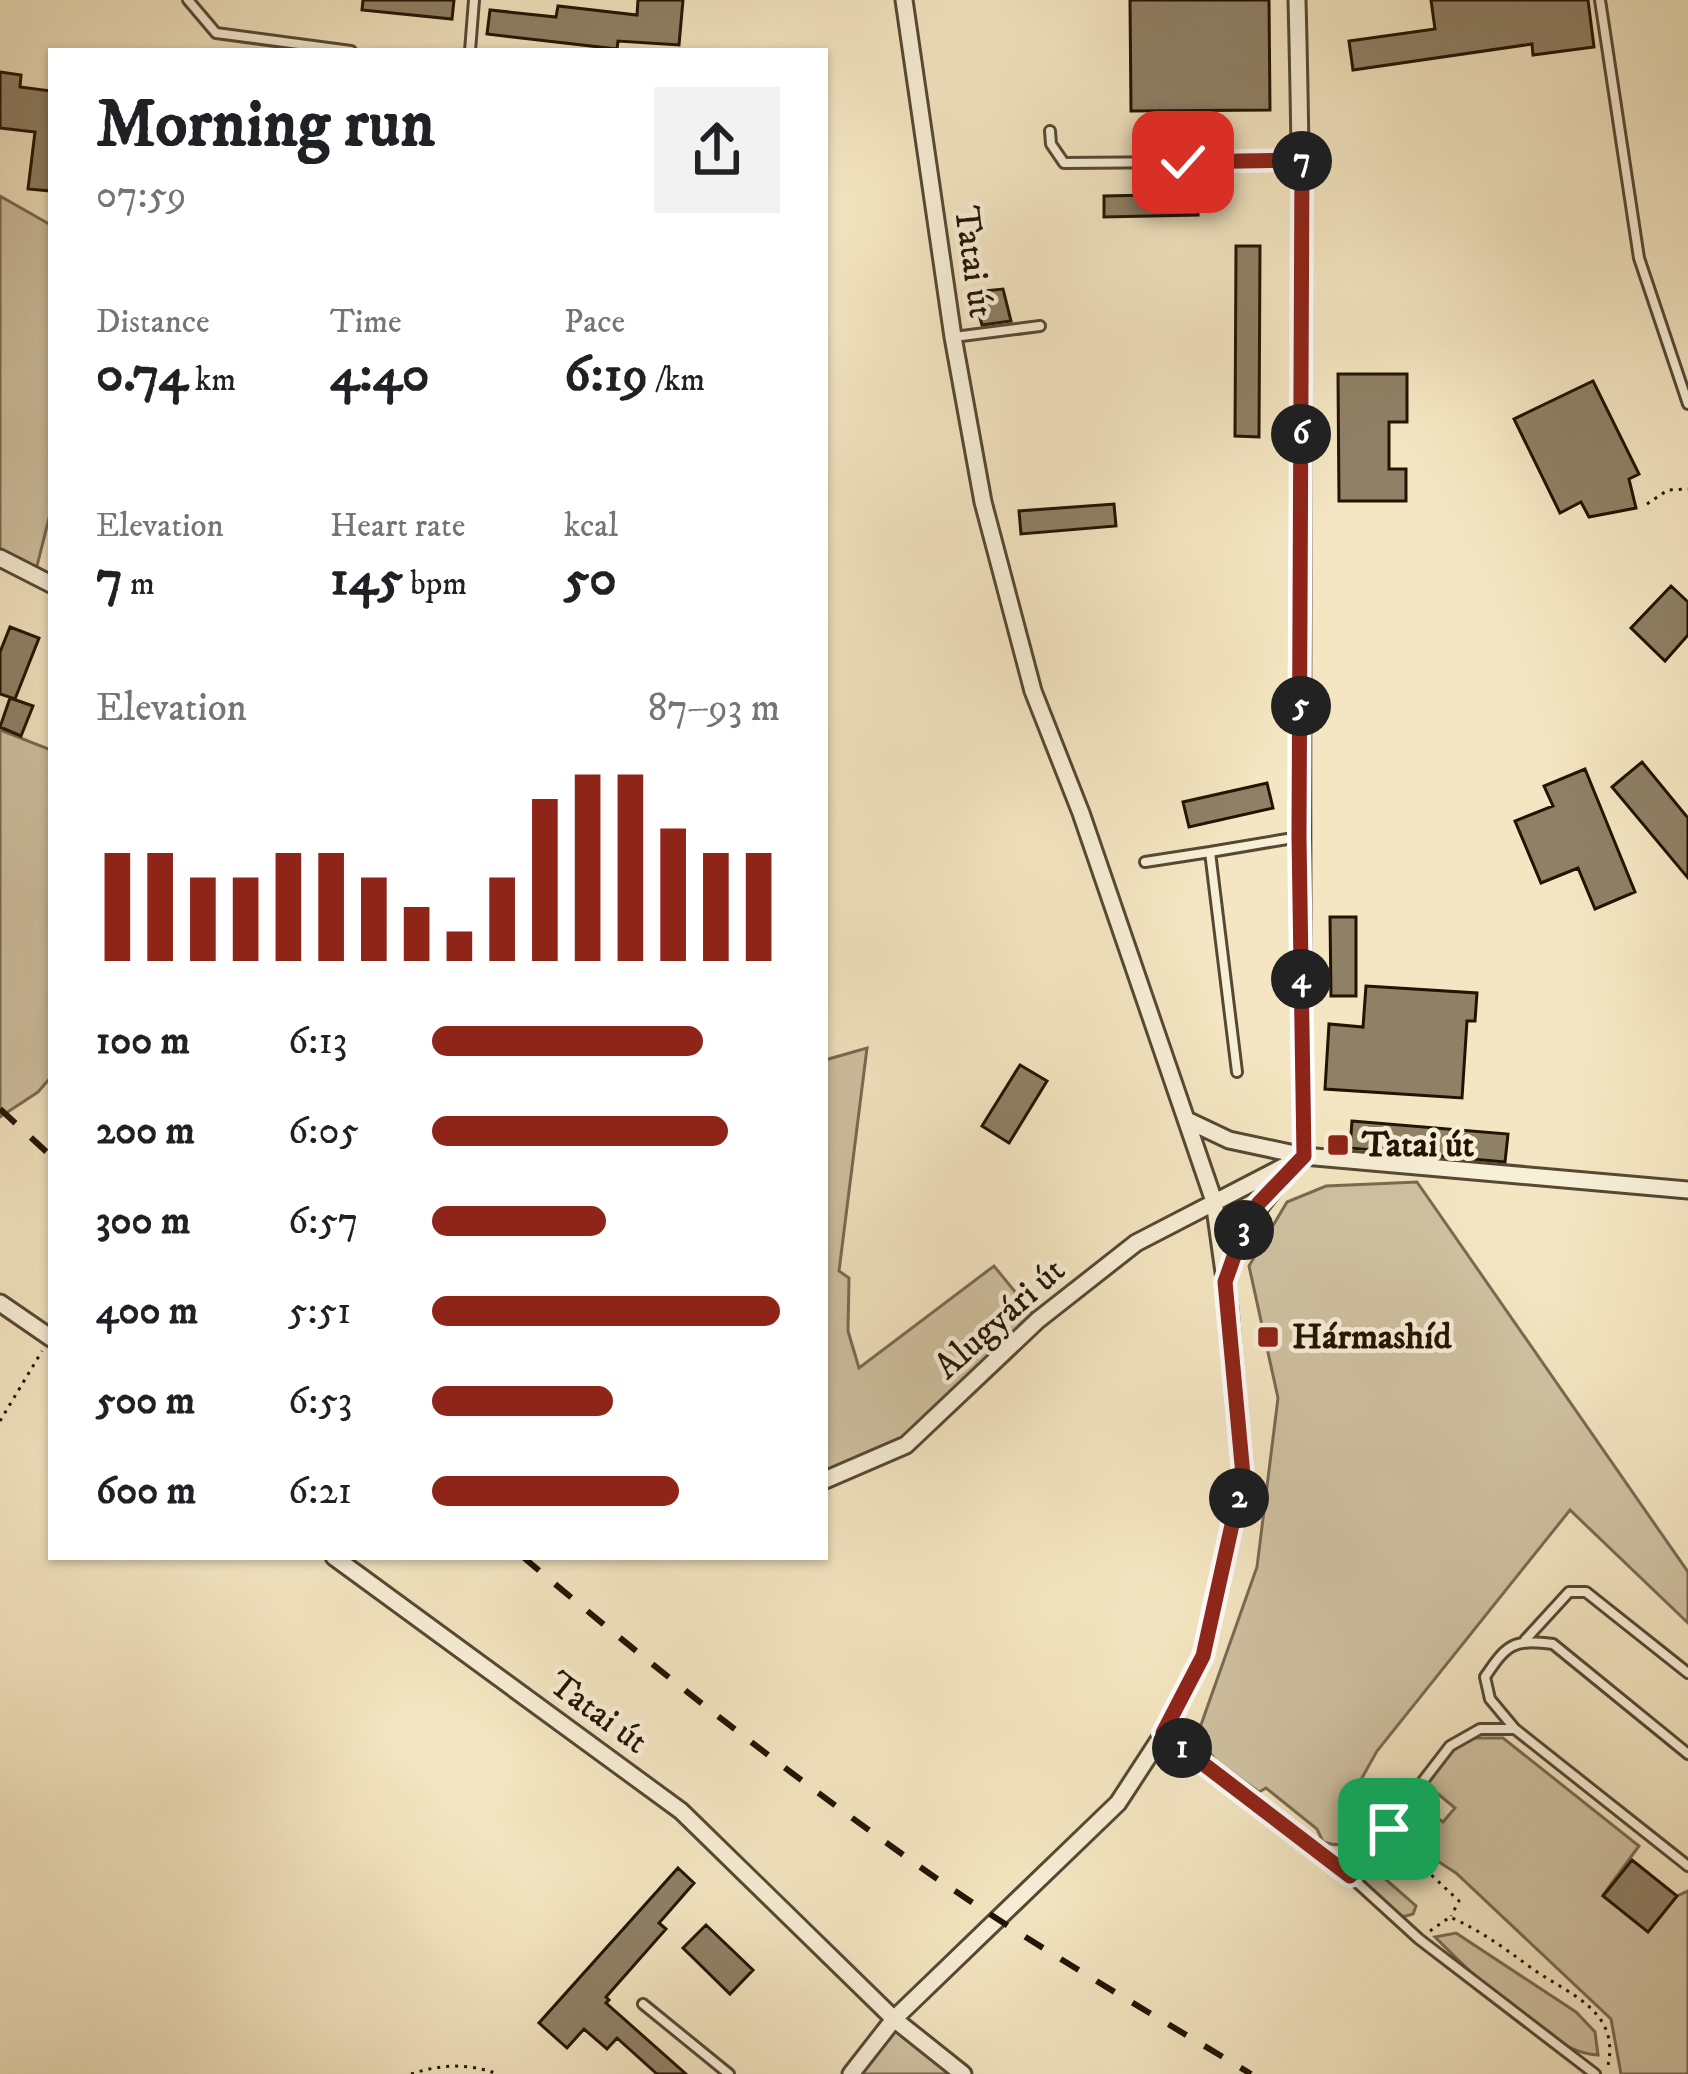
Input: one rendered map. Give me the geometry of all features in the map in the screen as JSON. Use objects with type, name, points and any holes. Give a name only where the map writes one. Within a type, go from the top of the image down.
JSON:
[{"type":"street","name":"Tatai út","points":[[338,1560],[681,1811],[894,2018],[1118,1803],[1163,1733],[1203,1656],[1243,1475],[1214,1201],[1081,813],[1033,691],[983,502],[953,337],[904,0]]},
{"type":"street","points":[[1225,1282],[1258,1204],[1304,1156],[1299,837],[1302,160],[1297,0]]},
{"type":"street","points":[[0,558],[48,582]]},
{"type":"street","points":[[1189,1121],[1228,1140],[1304,1156],[1688,1190]]},
{"type":"street","name":"Alugyári út","points":[[828,1479],[906,1445],[1076,1289],[1136,1243],[1304,1156]]},
{"type":"street","points":[[0,1303],[48,1337]]},
{"type":"street","points":[[851,2074],[894,2018],[963,2074]]},
{"type":"lane","points":[[188,0],[216,33],[328,48]]},
{"type":"lane","points":[[470,48],[474,0]]},
{"type":"lane","points":[[1600,0],[1639,258],[1688,404]]},
{"type":"lane","points":[[1050,131],[1051,144],[1064,163],[1302,160]]},
{"type":"lane","points":[[953,337],[1040,326]]},
{"type":"lane","points":[[1145,862],[1299,837]]},
{"type":"lane","points":[[1210,852],[1237,1072]]},
{"type":"lane","points":[[1688,1673],[1586,1592],[1569,1592],[1525,1640],[1504,1649],[1486,1677],[1490,1699],[1515,1729],[1688,1866]]},
{"type":"lane","points":[[1525,1640],[1553,1644],[1688,1754]]},
{"type":"lane","points":[[1350,1876],[1450,1746],[1480,1729],[1515,1729]]},
{"type":"lane","points":[[1163,1733],[1350,1876],[1419,1939],[1595,2074]]},
{"type":"lane","points":[[643,2004],[728,2074]]},
{"type":"path","points":[[1647,504],[1668,490],[1688,489]]},
{"type":"path","points":[[0,1421],[48,1341]]},
{"type":"path","points":[[1419,1939],[1450,1918],[1459,1900],[1425,1869]]},
{"type":"path","points":[[1450,1918],[1487,1933],[1534,1970],[1579,1994],[1601,2020],[1611,2055],[1606,2074]]},
{"type":"path","points":[[411,2074],[441,2065],[476,2066],[498,2074]]},
{"type":"shaded area","points":[[0,196],[48,223],[48,522],[34,578],[0,558]]},
{"type":"shaded area","points":[[0,730],[48,749],[48,1080],[0,1117]]},
{"type":"shaded area","points":[[867,1048],[839,1271],[849,1278],[848,1331],[859,1368],[994,1266],[1038,1320],[906,1445],[828,1478],[828,1059]]},
{"type":"shaded area","points":[[1417,1182],[1688,1572],[1688,1623],[1570,1510],[1377,1751],[1353,1794],[1380,1823],[1354,1842],[1340,1845],[1323,1842],[1317,1829],[1266,1788],[1259,1792],[1216,1761],[1197,1736],[1257,1567],[1278,1398],[1249,1266],[1287,1202],[1326,1186]]},
{"type":"shaded area","points":[[1474,1738],[1503,1738],[1639,1846],[1603,1895],[1648,1932],[1677,1896],[1688,1891],[1688,2074],[1621,2074],[1611,2019],[1456,1873],[1416,1847],[1382,1876],[1416,1906],[1413,1914],[1402,1917],[1375,1897],[1363,1879],[1366,1855],[1414,1800],[1443,1822],[1455,1808],[1426,1784],[1450,1751]]},
{"type":"shaded area","points":[[1456,1933],[1576,2012],[1595,2032],[1598,2055],[1557,2041],[1535,2026],[1435,1937]]},
{"type":"shaded area","points":[[894,2019],[963,2074],[852,2074]]},
{"type":"building","points":[[363,0],[454,0],[452,19],[362,10]]},
{"type":"building","points":[[638,0],[683,0],[679,45],[618,41],[617,48],[608,48],[487,34],[490,10],[556,17],[558,6],[637,15]]},
{"type":"building","points":[[1130,0],[1269,0],[1270,110],[1131,111]]},
{"type":"building","points":[[1431,0],[1588,0],[1594,47],[1533,55],[1532,44],[1353,70],[1349,41],[1435,29]]},
{"type":"building","points":[[0,72],[21,75],[20,87],[48,91],[48,191],[28,189],[35,132],[0,128]]},
{"type":"building","points":[[1198,194],[1198,215],[1104,217],[1104,196]]},
{"type":"building","points":[[1236,246],[1260,246],[1259,437],[1235,436]]},
{"type":"building","points":[[1003,289],[1011,321],[982,325],[973,292]]},
{"type":"building","points":[[1338,374],[1407,374],[1407,422],[1389,422],[1389,469],[1406,469],[1406,501],[1339,501]]},
{"type":"building","points":[[1593,381],[1639,474],[1629,479],[1636,508],[1589,517],[1581,502],[1560,513],[1514,419]]},
{"type":"building","points":[[1114,504],[1116,526],[1021,534],[1019,511]]},
{"type":"building","points":[[1671,586],[1688,602],[1688,635],[1665,661],[1631,628]]},
{"type":"building","points":[[10,627],[39,638],[15,699],[0,694],[0,652]]},
{"type":"building","points":[[10,698],[33,706],[21,736],[0,727]]},
{"type":"building","points":[[1642,762],[1688,818],[1688,878],[1612,787]]},
{"type":"building","points":[[1585,769],[1635,892],[1595,909],[1578,868],[1541,883],[1515,821],[1553,806],[1544,786]]},
{"type":"building","points":[[1267,783],[1273,808],[1189,827],[1183,802]]},
{"type":"building","points":[[1330,917],[1356,917],[1356,996],[1331,996]]},
{"type":"building","points":[[1366,986],[1477,993],[1475,1021],[1467,1021],[1462,1098],[1325,1089],[1329,1024],[1363,1027]]},
{"type":"building","points":[[1020,1065],[1047,1081],[1009,1143],[982,1126]]},
{"type":"building","points":[[1352,1121],[1508,1134],[1505,1162],[1350,1148]]},
{"type":"building","points":[[1632,1860],[1677,1896],[1648,1932],[1603,1896]]},
{"type":"building","points":[[678,1868],[694,1883],[659,1923],[666,1929],[606,1997],[606,2003],[686,2074],[657,2074],[617,2038],[607,2049],[584,2029],[567,2048],[539,2023]]},
{"type":"building","points":[[706,1925],[753,1970],[730,1994],[683,1948]]},
{"type":"railway","points":[[0,1109],[48,1153]]},
{"type":"railway","points":[[527,1560],[724,1721],[933,1876],[1251,2074]]},
{"type":"place","name":"Tatai út","points":[[1338,1145]]},
{"type":"place","name":"Hármashíd","points":[[1268,1337]]},
{"type":"route","points":[[1183,162],[1302,160],[1299,837],[1304,1156],[1258,1204],[1225,1282],[1243,1475],[1203,1656],[1163,1733],[1350,1876],[1389,1829]]}]
